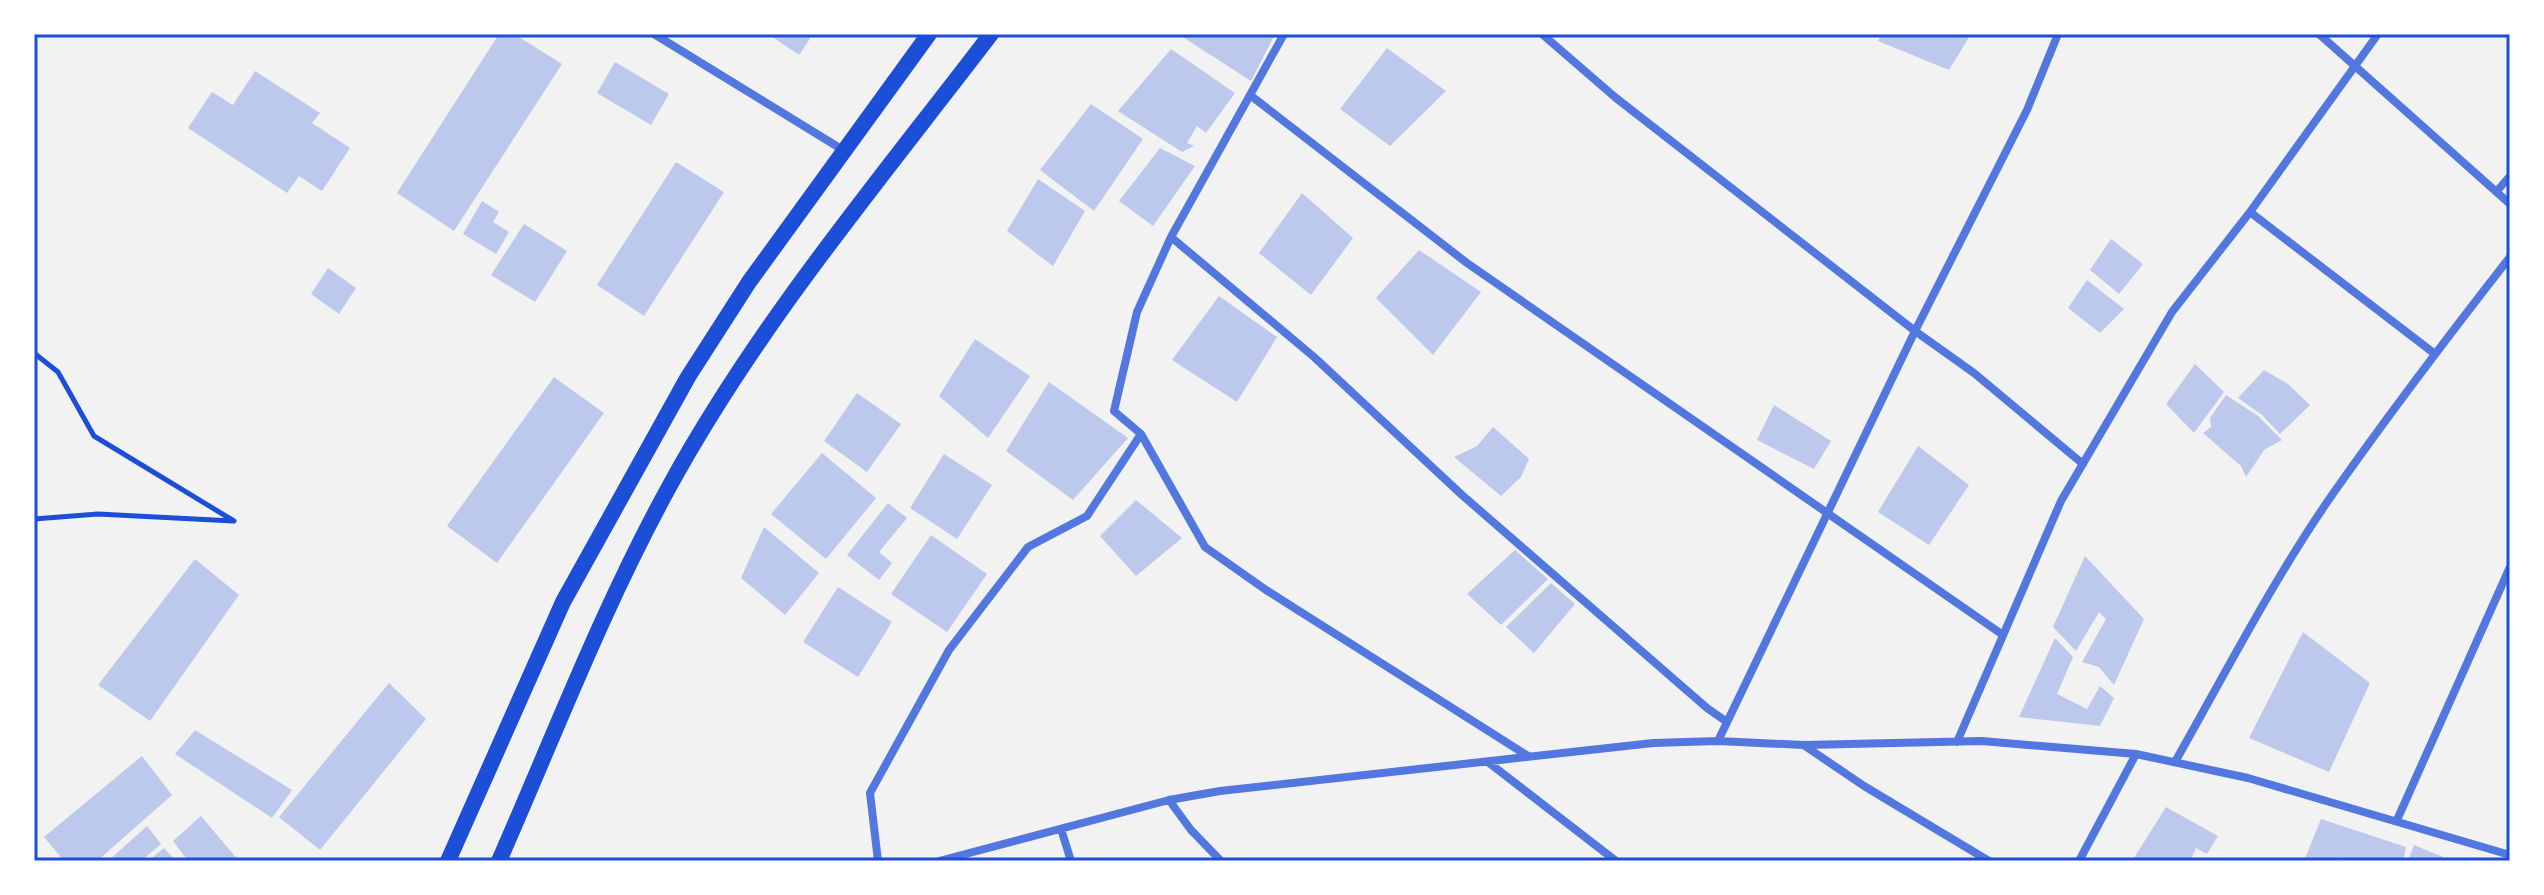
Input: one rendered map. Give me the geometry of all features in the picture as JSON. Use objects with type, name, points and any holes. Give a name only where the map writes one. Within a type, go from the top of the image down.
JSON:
[{"type":"main road","points":[[448,861],[563,602],[688,377],[749,282],[929,34]]},
{"type":"main road","points":[[499,861],[613,598],[669,487],[735,378],[793,293],[991,34]]},
{"type":"street","points":[[654,34],[843,150]]},
{"type":"street","points":[[1284,34],[1171,237],[1137,312],[1114,411],[1141,434],[1205,547],[1266,590],[1529,757]]},
{"type":"street","points":[[1718,741],[1826,512],[2027,110],[2058,34]]},
{"type":"street","points":[[2319,34],[2510,204]]},
{"type":"street","points":[[1957,742],[2061,501],[2172,312],[2250,212],[2378,34]]},
{"type":"street","points":[[1548,36],[1616,98],[1915,331],[1974,373],[2083,464]]},
{"type":"street","points":[[1250,95],[1467,263],[2003,635]]},
{"type":"street","points":[[2497,191],[2510,176]]},
{"type":"street","points":[[2250,212],[2435,354]]},
{"type":"street","points":[[1171,237],[1314,357],[1462,495],[1727,722]]},
{"type":"street","points":[[2175,762],[2271,593],[2331,497],[2510,257]]},
{"type":"street","points":[[878,861],[870,793],[949,650],[1028,547],[1087,516],[1141,434]]},
{"type":"street","points":[[2397,820],[2510,567]]},
{"type":"street","points":[[939,861],[1169,800],[1220,791],[1653,743],[1718,741],[1804,745],[1982,741],[2136,754],[2248,778],[2510,855]]},
{"type":"street","points":[[1804,745],[1864,786],[1989,861]]},
{"type":"street","points":[[2079,861],[2136,754]]},
{"type":"street","points":[[1487,761],[1616,861]]},
{"type":"street","points":[[1169,800],[1191,830],[1221,861]]},
{"type":"street","points":[[1061,829],[1071,861]]},
{"type":"path","points":[[34,353],[58,372],[94,436],[234,521],[98,514],[34,519]]},
{"type":"building","points":[[499,34],[514,34],[562,64],[454,231],[397,193]]},
{"type":"building","points":[[768,34],[813,34],[799,55]]},
{"type":"building","points":[[1178,34],[1275,34],[1251,81]]},
{"type":"building","points":[[1882,34],[1971,34],[1949,70],[1878,41]]},
{"type":"building","points":[[1387,48],[1446,91],[1390,146],[1340,109]]},
{"type":"building","points":[[1171,49],[1235,93],[1206,133],[1197,126],[1187,143],[1194,146],[1182,152],[1118,111]]},
{"type":"building","points":[[615,62],[669,94],[651,125],[597,93]]},
{"type":"building","points":[[255,71],[320,113],[312,123],[350,148],[322,191],[299,176],[287,193],[188,128],[212,92],[233,105]]},
{"type":"building","points":[[1091,104],[1143,139],[1094,211],[1040,170]]},
{"type":"building","points":[[1160,148],[1195,166],[1153,226],[1119,201]]},
{"type":"building","points":[[676,162],[724,192],[644,316],[597,285]]},
{"type":"building","points":[[1038,179],[1085,211],[1053,266],[1007,231]]},
{"type":"building","points":[[1302,193],[1353,238],[1311,295],[1259,253]]},
{"type":"building","points":[[482,201],[499,212],[493,222],[509,232],[496,254],[463,234]]},
{"type":"building","points":[[524,224],[567,251],[535,302],[491,275]]},
{"type":"building","points":[[2111,239],[2143,264],[2119,294],[2090,270]]},
{"type":"building","points":[[1419,250],[1481,292],[1433,355],[1376,298]]},
{"type":"building","points":[[328,268],[356,288],[339,314],[311,294]]},
{"type":"building","points":[[2087,280],[2124,309],[2100,333],[2068,308]]},
{"type":"building","points":[[1219,296],[1277,337],[1237,402],[1172,360]]},
{"type":"building","points":[[975,339],[1030,376],[988,438],[939,396]]},
{"type":"building","points":[[2195,364],[2224,392],[2194,433],[2166,404]]},
{"type":"building","points":[[2264,370],[2288,384],[2310,405],[2280,434],[2262,415],[2238,398]]},
{"type":"building","points":[[554,377],[604,413],[497,563],[447,526]]},
{"type":"building","points":[[1049,382],[1128,438],[1073,500],[1006,451]]},
{"type":"building","points":[[857,393],[901,424],[867,472],[824,441]]},
{"type":"building","points":[[2226,395],[2258,416],[2282,440],[2265,449],[2246,477],[2241,466],[2203,433],[2211,427],[2210,418]]},
{"type":"building","points":[[1774,405],[1831,441],[1814,469],[1757,440]]},
{"type":"building","points":[[1493,427],[1529,459],[1521,477],[1501,496],[1454,457],[1477,446]]},
{"type":"building","points":[[1918,446],[1969,485],[1929,545],[1878,512]]},
{"type":"building","points":[[822,453],[876,498],[826,559],[771,514]]},
{"type":"building","points":[[944,454],[992,485],[957,539],[910,508]]},
{"type":"building","points":[[1136,500],[1182,538],[1136,576],[1100,536]]},
{"type":"building","points":[[888,503],[907,518],[879,552],[892,563],[879,580],[847,555]]},
{"type":"building","points":[[764,527],[819,573],[785,615],[741,578]]},
{"type":"building","points":[[931,535],[987,574],[947,632],[891,594]]},
{"type":"building","points":[[1515,550],[1548,579],[1501,625],[1467,594]]},
{"type":"building","points":[[2085,556],[2144,619],[2114,685],[2099,667],[2082,662],[2106,619],[2099,612],[2076,651],[2053,627]]},
{"type":"building","points":[[195,559],[239,595],[150,721],[98,685]]},
{"type":"building","points":[[1551,583],[1575,604],[1534,653],[1506,627]]},
{"type":"building","points":[[838,587],[892,622],[858,677],[803,642]]},
{"type":"building","points":[[2303,632],[2370,683],[2329,772],[2249,738]]},
{"type":"building","points":[[2055,638],[2073,657],[2057,694],[2087,709],[2100,686],[2114,698],[2100,726],[2019,717]]},
{"type":"building","points":[[389,683],[426,719],[320,850],[279,817]]},
{"type":"building","points":[[195,730],[292,790],[272,818],[175,754]]},
{"type":"building","points":[[142,756],[172,795],[97,861],[64,861],[44,837]]},
{"type":"building","points":[[2166,807],[2218,836],[2207,854],[2196,848],[2190,861],[2132,861]]},
{"type":"building","points":[[201,816],[239,861],[188,861],[173,841]]},
{"type":"building","points":[[2321,819],[2406,847],[2403,861],[2351,861],[2337,857],[2334,861],[2304,861]]},
{"type":"building","points":[[147,826],[161,844],[141,861],[108,861]]},
{"type":"building","points":[[2414,845],[2453,861],[2408,861]]},
{"type":"building","points":[[164,848],[176,861],[148,861]]}]
